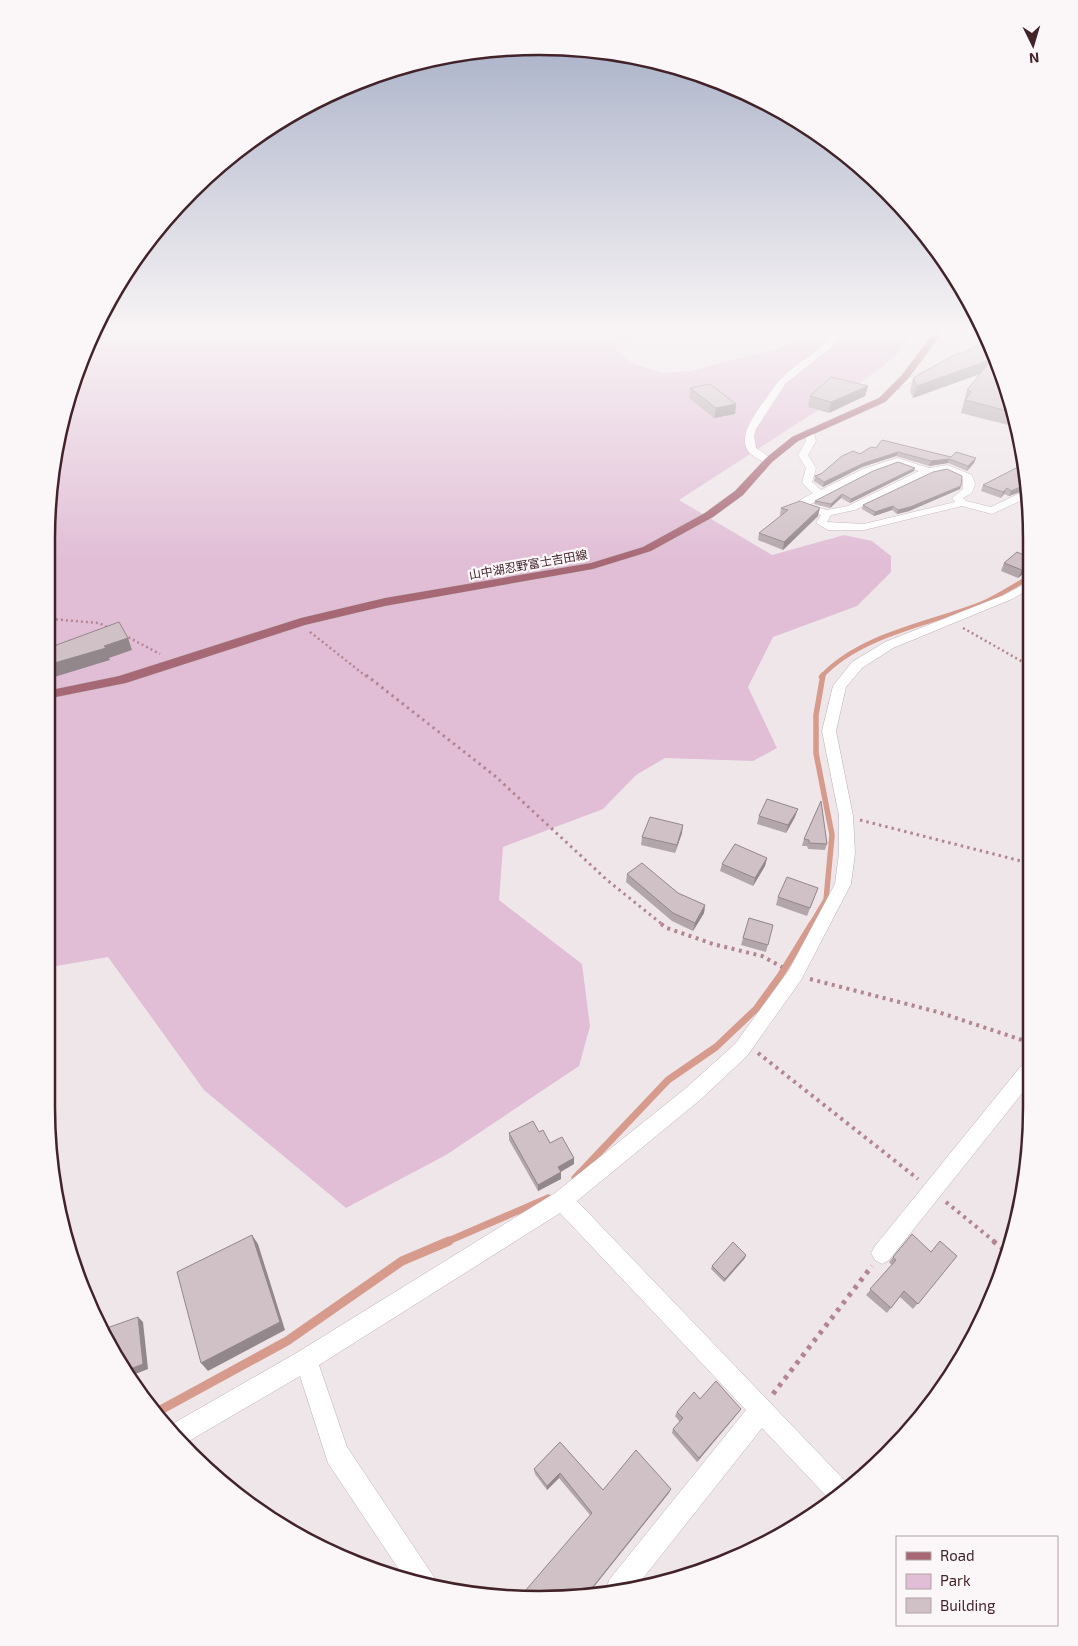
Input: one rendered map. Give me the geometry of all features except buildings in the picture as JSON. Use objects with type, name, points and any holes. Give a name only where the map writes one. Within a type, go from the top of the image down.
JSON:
[{"type":"main road","name":"山中湖忍野富士吉田線","points":[[55,693],[121,680],[301,622],[385,602],[593,566],[647,549],[709,516],[739,494],[769,460],[795,439],[869,406]]},
{"type":"street","points":[[765,406],[748,431],[748,442],[759,456],[769,460]]},
{"type":"street","points":[[809,432],[811,441],[803,455],[810,468],[807,483],[819,493]]},
{"type":"street","points":[[928,471],[897,460],[867,471],[819,493],[804,502],[804,507],[827,513],[851,508],[928,471],[947,468],[968,477],[970,484],[968,491],[957,498],[962,503]]},
{"type":"street","points":[[827,513],[822,523],[828,527],[864,527],[962,503],[992,511],[1021,497]]},
{"type":"street","points":[[181,1432],[306,1360],[562,1200],[694,1094],[746,1043],[795,975],[820,924],[844,884],[847,853],[846,816],[829,731],[840,686],[857,665],[889,645],[1008,597],[1023,588]]},
{"type":"street","points":[[882,1253],[1023,1078]]},
{"type":"street","points":[[562,1200],[836,1489]]},
{"type":"street","points":[[306,1360],[337,1454],[418,1576]]},
{"type":"street","points":[[622,1584],[761,1410]]},
{"type":"path","points":[[55,620],[99,623],[151,647],[175,664]]},
{"type":"path","points":[[947,620],[1023,662]]},
{"type":"path","points":[[301,622],[307,630],[495,776],[607,880],[667,928],[713,944],[762,956],[795,975],[938,1012],[1023,1040]]},
{"type":"path","points":[[846,816],[1023,861]]},
{"type":"path","points":[[746,1043],[932,1190],[1002,1248]]},
{"type":"path","points":[[761,1410],[882,1253]]},
{"type":"green space","points":[[74,406],[825,406],[679,500],[772,555],[844,535],[872,541],[891,556],[891,572],[857,606],[773,637],[748,687],[777,748],[753,761],[665,758],[636,775],[603,809],[503,847],[499,900],[582,964],[590,1026],[579,1066],[446,1155],[346,1208],[204,1090],[108,957],[55,966],[56,507],[64,445]]},
{"type":"waterway","points":[[823,675],[837,662],[855,650],[876,640],[983,603],[1023,581]]},
{"type":"waterway","points":[[811,925],[826,900],[832,835],[816,753],[816,715],[823,675]]},
{"type":"waterway","points":[[575,1178],[668,1080],[716,1047],[756,1009],[780,976],[812,924]]},
{"type":"waterway","points":[[446,1242],[548,1198]]},
{"type":"waterway","points":[[161,1410],[287,1341],[402,1261],[449,1241]]}]
